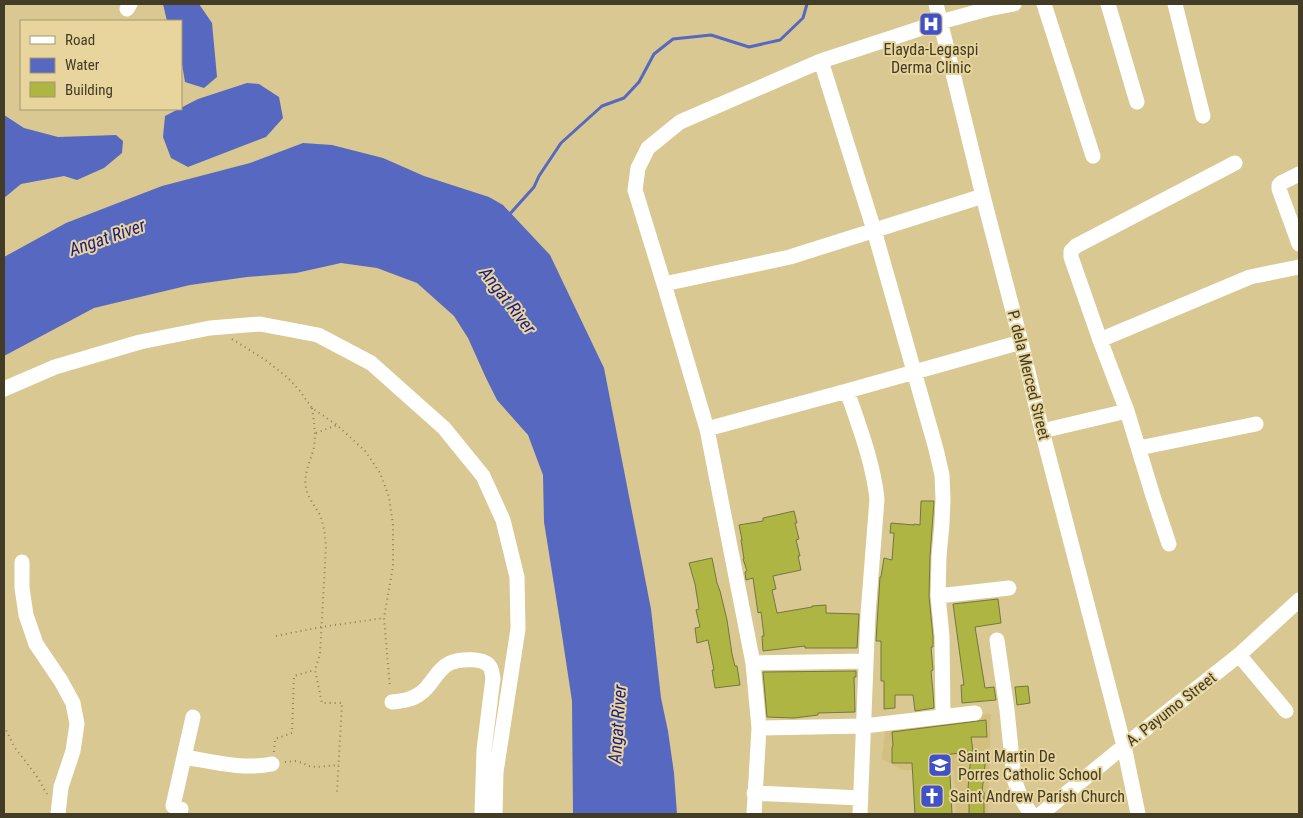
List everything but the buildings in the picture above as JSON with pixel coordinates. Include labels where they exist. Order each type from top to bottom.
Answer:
[{"type":"street","name":"P. dela Merced Street","points":[[936,4],[1042,431],[1124,746],[1138,814]]},
{"type":"street","points":[[754,814],[759,728],[753,663],[707,429],[635,190],[638,168],[648,148],[680,122],[821,61],[940,22],[1014,4]]},
{"type":"street","points":[[1044,4],[1093,156]]},
{"type":"street","points":[[1108,4],[1137,102]]},
{"type":"street","points":[[1175,4],[1203,116]]},
{"type":"street","points":[[821,61],[874,230],[942,475],[943,499],[938,596],[942,636],[943,716]]},
{"type":"street","points":[[1169,544],[1127,411],[1100,340],[1071,257],[1071,251],[1076,246],[1235,162]]},
{"type":"street","points":[[1299,174],[1281,183],[1279,189],[1299,244]]},
{"type":"street","points":[[664,284],[790,257],[983,196]]},
{"type":"street","points":[[1100,340],[1250,277],[1299,268]]},
{"type":"street","points":[[4,389],[55,367],[140,342],[210,328],[260,324],[318,335],[371,363],[444,428],[483,476],[502,520],[517,577],[518,629],[496,772],[495,814]]},
{"type":"street","points":[[707,429],[1021,342]]},
{"type":"street","points":[[847,391],[872,467],[877,499],[866,661],[860,814]]},
{"type":"street","points":[[1042,431],[1127,411]]},
{"type":"street","points":[[1139,448],[1256,424]]},
{"type":"street","points":[[22,562],[22,588],[26,615],[36,644],[61,680],[73,703],[77,724],[73,751],[61,787],[58,814]]},
{"type":"street","points":[[938,596],[1009,588]]},
{"type":"street","name":"A. Payumo Street","points":[[1041,814],[1239,655],[1299,600]]},
{"type":"street","points":[[997,640],[1014,779],[1021,798],[1031,814]]},
{"type":"street","points":[[1239,655],[1286,711]]},
{"type":"street","points":[[392,702],[407,700],[420,694],[429,686],[439,672],[450,663],[468,659],[483,660],[490,666],[493,678],[484,750],[482,814]]},
{"type":"street","points":[[753,663],[866,661]]},
{"type":"street","points":[[759,728],[864,726],[975,713]]},
{"type":"street","points":[[180,814],[181,809],[173,806],[193,716]]},
{"type":"street","points":[[184,757],[242,767],[259,767],[272,764]]},
{"type":"street","points":[[754,793],[860,798]]},
{"type":"path","points":[[232,339],[264,359],[287,377],[312,408],[337,425],[366,452],[380,473],[389,497],[393,525],[393,566],[384,618],[392,702]]},
{"type":"path","points":[[312,408],[316,434],[314,449],[305,475],[306,487],[310,499],[320,516],[326,546],[320,654],[316,670],[322,703],[342,703],[337,792]]},
{"type":"path","points":[[316,434],[337,425]]},
{"type":"path","points":[[276,636],[384,618]]},
{"type":"path","points":[[316,670],[294,676],[292,733],[275,739],[272,764],[295,761],[316,767],[339,765]]},
{"type":"path","points":[[4,726],[15,748],[36,775],[48,796]]},
{"type":"shaded area","name":"Saint Martin De Porres Catholic School","points":[[991,714],[988,814],[956,814],[954,770],[902,770],[882,759],[886,722]]},
{"type":"water","points":[[163,4],[199,4],[212,23],[217,77],[204,88],[185,82],[182,64],[182,20],[167,20]]},
{"type":"water","points":[[247,83],[259,84],[279,97],[283,118],[266,137],[188,167],[171,158],[163,137],[165,116],[177,110],[182,110],[182,107],[198,99]]},
{"type":"water","points":[[4,115],[24,128],[58,137],[116,135],[123,141],[122,153],[104,168],[77,180],[64,176],[21,184],[4,198]]},
{"type":"water","name":"Angat River","points":[[303,143],[332,145],[383,158],[424,176],[489,197],[503,205],[550,255],[604,368],[651,609],[661,698],[674,773],[677,814],[573,814],[572,701],[544,522],[543,475],[528,435],[497,400],[468,338],[454,316],[417,283],[377,268],[341,263],[296,273],[247,277],[190,285],[94,308],[4,356],[4,257],[66,223],[162,186],[250,163]]},
{"type":"waterway","points":[[509,215],[534,187],[561,143],[602,106],[624,98],[639,82],[654,54],[673,39],[711,35],[749,47],[780,40],[803,18],[807,4]]},
{"type":"place","name":"Elayda-Legaspi Derma Clinic","points":[[931,24]]},
{"type":"place","name":"Saint Martin De Porres Catholic School","points":[[940,765]]},
{"type":"place","name":"Saint Andrew Parish Church","points":[[932,796]]}]
